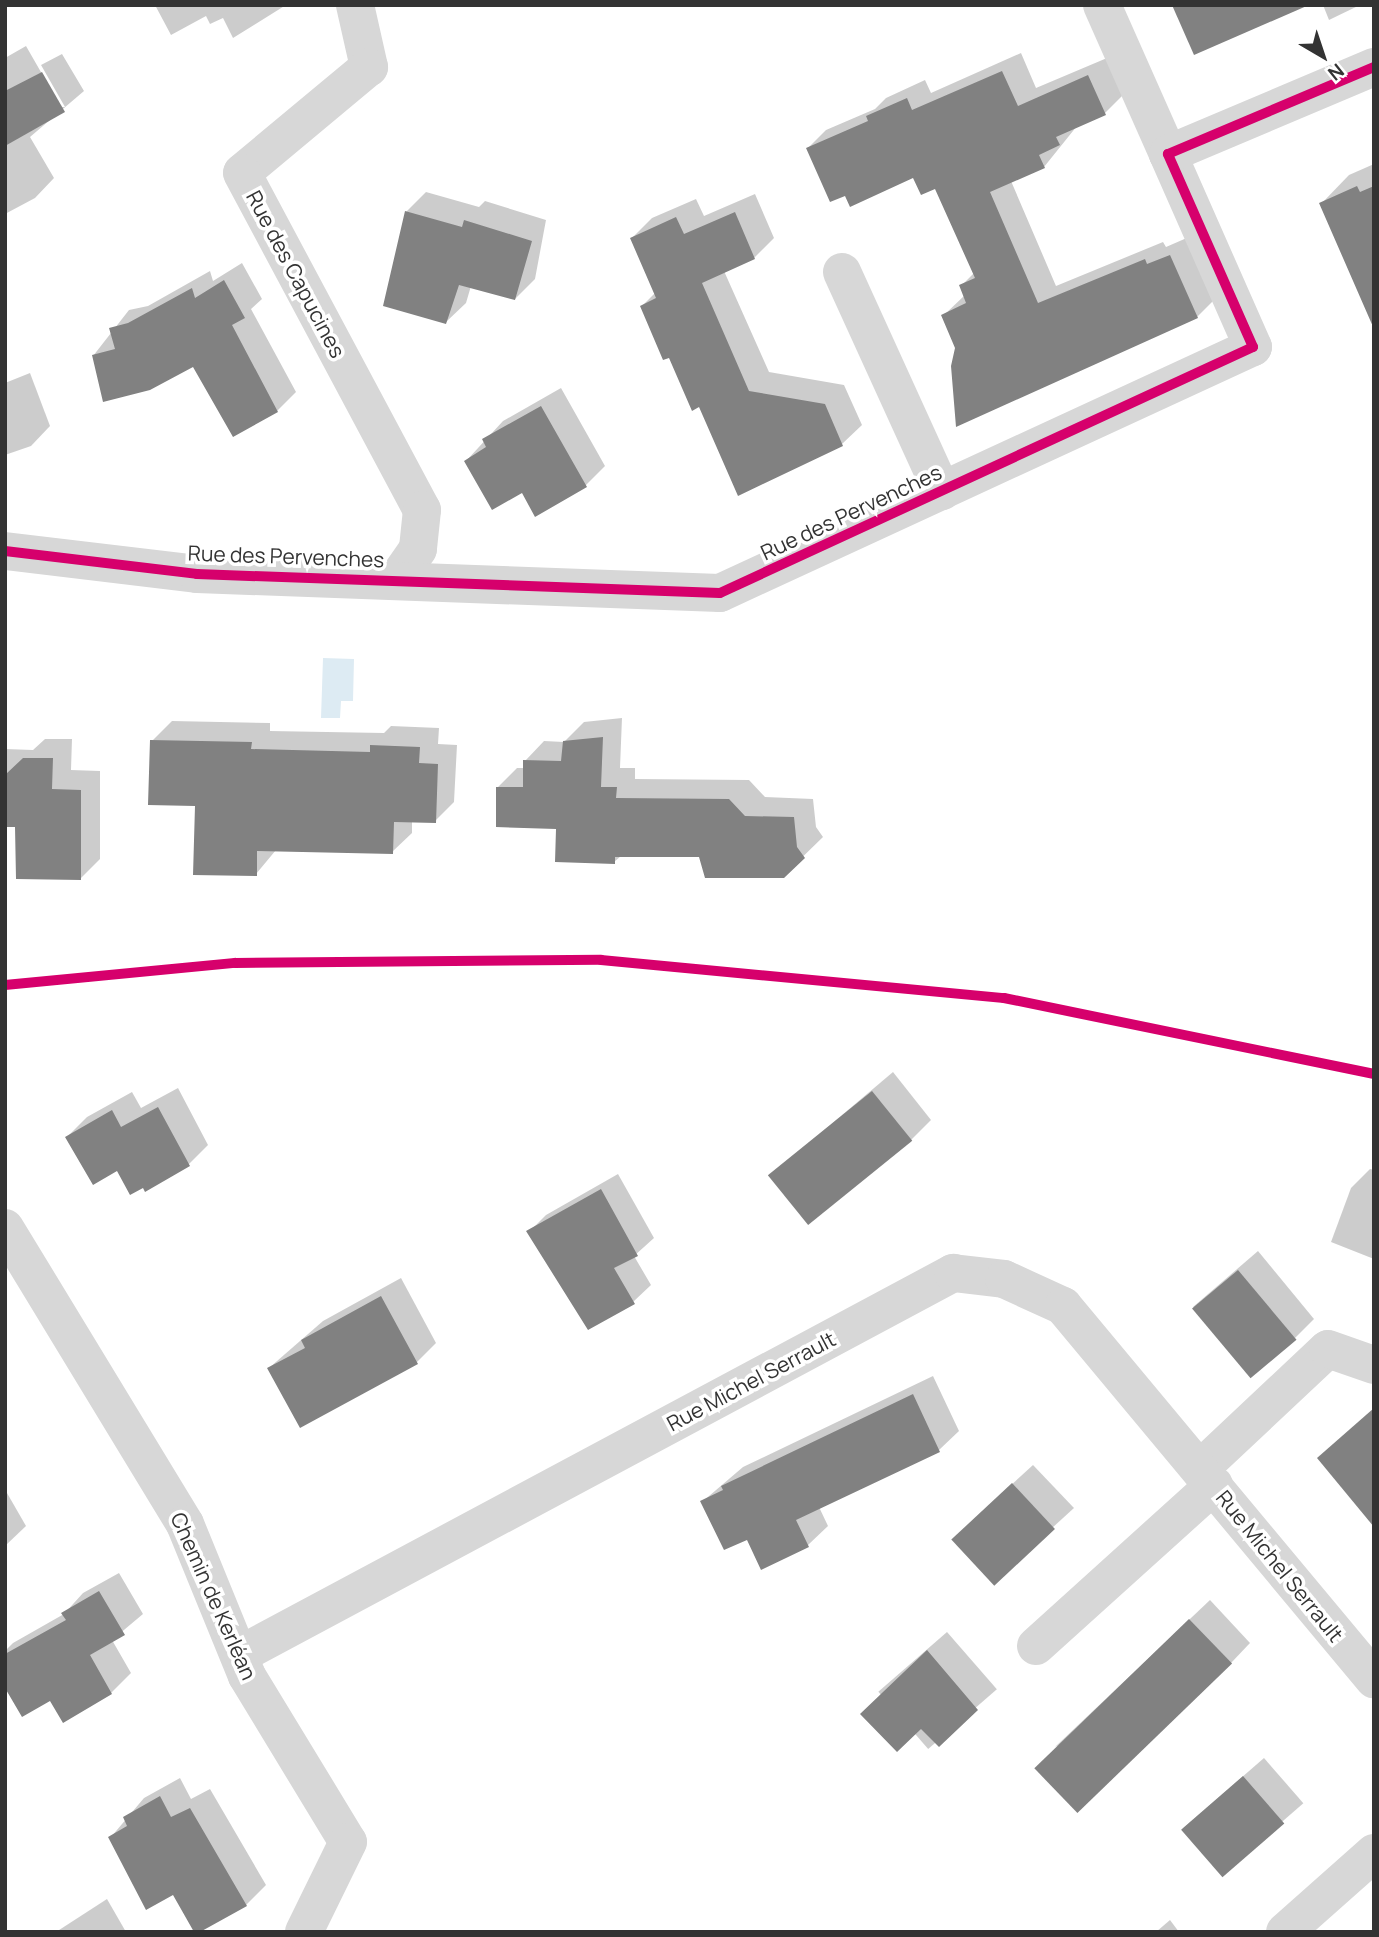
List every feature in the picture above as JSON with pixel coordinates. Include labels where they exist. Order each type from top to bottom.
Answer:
[{"type":"street","name":"Rue des Capucines","points":[[355,5],[369,67],[242,173],[422,510],[418,549],[397,579]]},
{"type":"street","name":"Rue des Pervenches","points":[[5,551],[197,574],[397,579],[720,593],[1253,347],[1102,5]]},
{"type":"street","points":[[1168,154],[1374,67]]},
{"type":"street","name":"Rue des Pervenches","points":[[842,272],[942,491]]},
{"type":"street","name":"Chemin de Kerléan","points":[[5,1228],[185,1524],[241,1654],[247,1676],[348,1842],[304,1932]]},
{"type":"street","name":"Rue Michel Serrault","points":[[241,1654],[953,1273],[1004,1279],[1063,1306],[1374,1679]]},
{"type":"street","points":[[1207,1477],[1328,1349],[1374,1365]]},
{"type":"street","name":"Rue Michel Serrault","points":[[1036,1646],[1207,1477]]},
{"type":"street","points":[[1284,1932],[1374,1853]]},
{"type":"shaded area","points":[[323,658],[354,659],[353,701],[341,701],[340,718],[321,718]]},
{"type":"building","points":[[1172,5],[1309,5],[1194,55]]},
{"type":"building","points":[[1002,71],[1018,106],[1088,75],[1106,115],[1056,137],[1060,145],[1039,155],[1045,168],[990,192],[1038,303],[1145,259],[1147,264],[1170,255],[1198,318],[956,427],[951,366],[955,348],[941,315],[966,303],[959,285],[975,278],[935,189],[921,195],[913,178],[850,207],[845,196],[830,202],[806,148],[868,121],[866,116],[907,98],[912,110]]},
{"type":"building","points":[[42,72],[65,112],[5,146],[5,91]]},
{"type":"building","points":[[1357,186],[1360,192],[1374,186],[1374,329],[1319,203]]},
{"type":"building","points":[[405,211],[462,227],[464,220],[532,241],[515,300],[459,285],[446,324],[383,306]]},
{"type":"building","points":[[735,212],[755,259],[702,283],[749,391],[825,404],[843,446],[738,496],[699,407],[692,411],[669,358],[663,360],[640,306],[656,298],[630,238],[676,217],[684,234]]},
{"type":"building","points":[[224,280],[245,318],[232,325],[278,412],[233,437],[193,367],[150,390],[103,402],[92,355],[115,349],[109,328],[128,323],[192,288],[195,298]]},
{"type":"building","points":[[541,406],[587,487],[535,517],[522,493],[492,510],[464,461],[486,447],[482,439]]},
{"type":"building","points":[[603,737],[601,787],[617,787],[616,798],[729,799],[745,816],[794,817],[797,847],[805,858],[784,878],[705,878],[699,857],[615,857],[615,864],[555,862],[556,829],[496,827],[496,787],[523,787],[523,760],[561,761],[563,741]]},
{"type":"building","points":[[150,740],[252,742],[251,749],[370,752],[370,745],[420,747],[419,763],[438,764],[436,823],[394,822],[393,854],[257,851],[257,876],[193,875],[195,806],[148,805]]},
{"type":"building","points":[[23,758],[53,758],[52,789],[81,790],[81,880],[16,879],[15,827],[5,827],[5,775]]},
{"type":"building","points":[[872,1091],[912,1141],[808,1225],[768,1175]]},
{"type":"building","points":[[158,1107],[190,1166],[145,1192],[143,1188],[130,1195],[117,1171],[93,1185],[65,1137],[112,1110],[121,1127]]},
{"type":"building","points":[[601,1189],[638,1256],[614,1268],[635,1304],[588,1330],[526,1231]]},
{"type":"building","points":[[1238,1270],[1296,1340],[1251,1378],[1192,1309]]},
{"type":"building","points":[[381,1296],[418,1364],[300,1428],[267,1368],[305,1348],[301,1340]]},
{"type":"building","points":[[913,1394],[940,1452],[796,1520],[809,1547],[761,1570],[747,1540],[724,1550],[700,1501],[723,1490],[721,1486]]},
{"type":"building","points":[[1374,1408],[1374,1527],[1317,1458]]},
{"type":"building","points":[[1012,1483],[1055,1529],[994,1586],[951,1540]]},
{"type":"building","points":[[99,1591],[125,1635],[90,1655],[112,1694],[63,1723],[50,1701],[22,1717],[5,1688],[5,1654],[66,1620],[61,1613]]},
{"type":"building","points":[[1189,1619],[1232,1664],[1077,1813],[1034,1768]]},
{"type":"building","points":[[927,1650],[978,1710],[939,1747],[921,1729],[897,1752],[860,1714]]},
{"type":"building","points":[[1243,1776],[1284,1824],[1222,1877],[1181,1830]]},
{"type":"building","points":[[160,1796],[171,1817],[190,1808],[247,1906],[200,1932],[194,1932],[173,1895],[146,1910],[108,1837],[127,1826],[123,1817]]},
{"type":"cycle path","points":[[5,551],[197,574],[720,593],[1253,347],[1168,154],[1374,67]]},
{"type":"cycle path","points":[[5,985],[235,963],[601,960],[1004,998],[1374,1074]]}]
